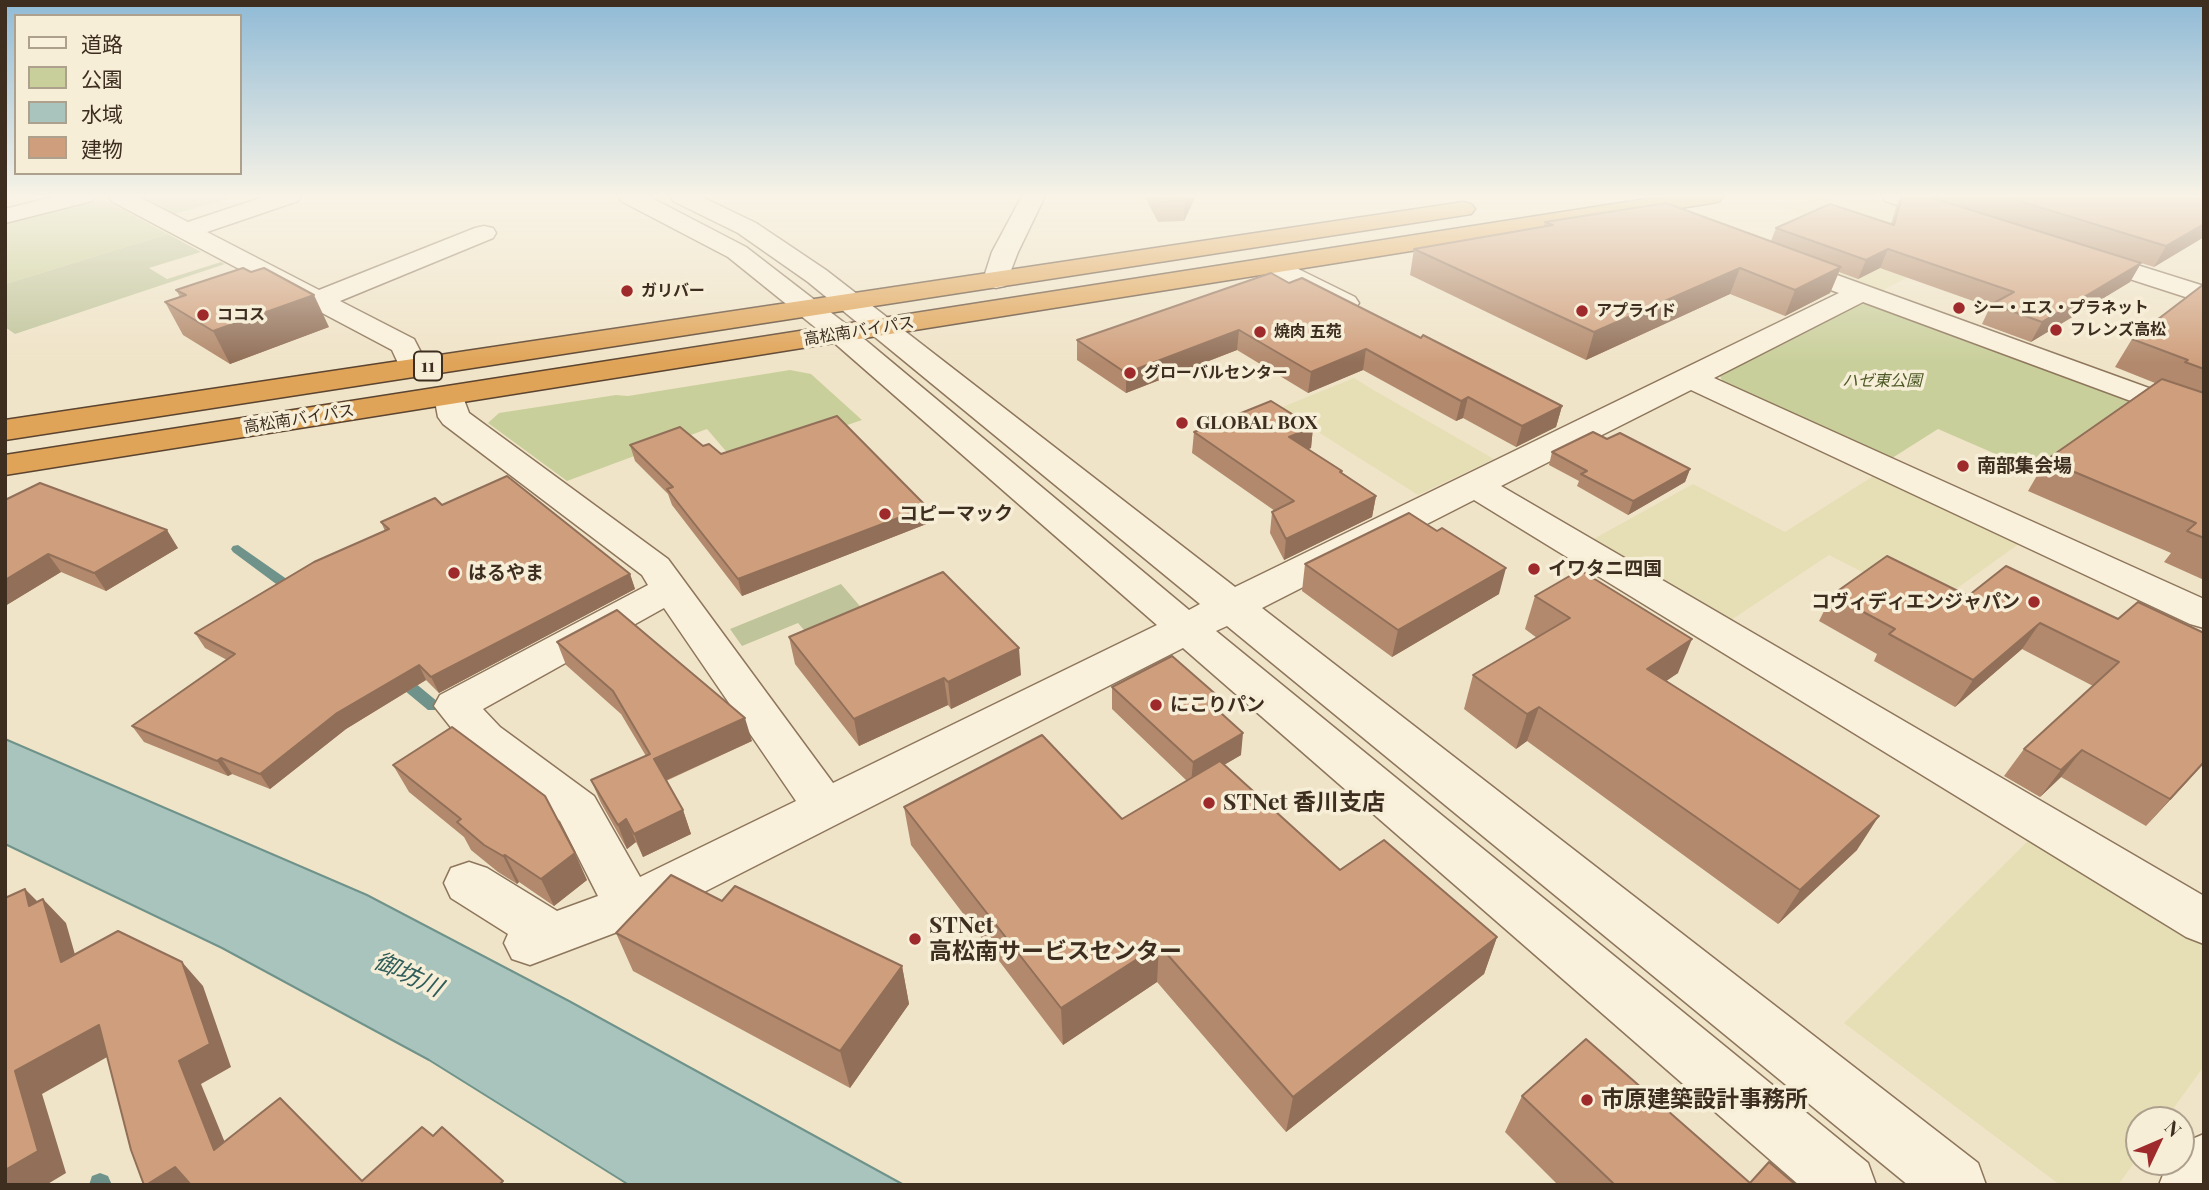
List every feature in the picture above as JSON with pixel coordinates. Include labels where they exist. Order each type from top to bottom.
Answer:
[{"type":"highway","name":"高松南バイパス","points":[[5,430],[808,308],[857,321],[996,280],[1185,252]]},
{"type":"highway","name":"高松南バイパス","points":[[5,465],[449,396],[857,321],[1367,252]]},
{"type":"street","points":[[226,252],[404,345],[414,368]]},
{"type":"street","points":[[320,299],[438,252]]},
{"type":"street","points":[[736,252],[808,308]]},
{"type":"street","points":[[779,252],[1187,628],[1846,1185]]},
{"type":"street","points":[[996,280],[1005,252]]},
{"type":"street","points":[[2068,252],[2204,295]]},
{"type":"street","points":[[1276,266],[1374,318]]},
{"type":"street","points":[[1812,274],[2204,419]]},
{"type":"street","points":[[469,883],[540,939],[631,905],[1476,486],[1575,422],[1690,378],[1862,292]]},
{"type":"street","points":[[857,321],[1233,606],[1956,1185]]},
{"type":"street","points":[[1690,378],[2204,615]]},
{"type":"street","points":[[449,396],[454,417],[655,567],[826,808]]},
{"type":"street","points":[[1476,486],[2204,922]]},
{"type":"street","points":[[631,905],[609,872],[577,809],[484,738],[455,706],[672,588]]},
{"type":"street","points":[[2189,1185],[2204,1164]]},
{"type":"shaded area","points":[[1837,252],[1976,252],[1936,263],[1879,292],[1808,265]]},
{"type":"shaded area","points":[[1354,378],[1494,459],[1418,495],[1280,408]]},
{"type":"shaded area","points":[[1875,475],[2020,543],[1931,607],[1829,555],[1728,622],[1590,541],[1693,484],[1785,532]]},
{"type":"shaded area","points":[[2031,838],[2204,944],[2204,1066],[2175,1106],[2125,1106],[2125,1175],[2118,1185],[2060,1185],[1844,1023]]},
{"type":"green space","points":[[5,252],[111,252],[5,284]]},
{"type":"green space","points":[[111,252],[201,252],[149,268],[167,279],[221,262],[225,264],[15,334],[5,327],[5,284]]},
{"type":"green space","name":"ハゼ東公園","points":[[1862,304],[1879,305],[2137,402],[2037,472],[1938,429],[1889,460],[1724,385],[1720,376]]},
{"type":"green space","points":[[790,370],[811,374],[862,420],[736,463],[707,429],[567,481],[488,423],[499,413]]},
{"type":"green space","points":[[841,584],[871,619],[815,643],[798,623],[742,646],[730,629]]},
{"type":"water","name":"御坊川","points":[[5,739],[367,895],[569,1001],[904,1185],[629,1185],[429,1060],[222,948],[5,844]]},
{"type":"building","points":[[1419,252],[1799,252],[1841,267],[1795,290],[1740,268],[1594,332]]},
{"type":"building","points":[[1842,252],[1883,252],[1866,260]]},
{"type":"building","points":[[1895,252],[2104,252],[2141,263],[2042,322],[1992,304],[2014,292]]},
{"type":"building","points":[[243,268],[251,272],[264,268],[314,295],[213,331],[165,302],[186,295],[176,290]]},
{"type":"building","points":[[1271,273],[1289,283],[1302,278],[1421,338],[1423,335],[1562,406],[1522,426],[1468,397],[1461,401],[1366,349],[1311,372],[1239,330],[1126,373],[1077,340]]},
{"type":"building","points":[[2204,284],[2204,369],[2185,362],[2188,360],[2132,339]]},
{"type":"building","points":[[2162,379],[2204,393],[2204,538],[2187,531],[2196,523],[2046,460]]},
{"type":"building","points":[[1271,401],[1313,427],[1289,437],[1376,496],[1286,539],[1272,512],[1294,501],[1194,432]]},
{"type":"building","points":[[837,416],[927,507],[738,579],[667,489],[673,487],[630,445],[680,427],[703,446],[709,444],[721,454]]},
{"type":"building","points":[[1593,432],[1607,439],[1620,433],[1690,469],[1633,501],[1581,474],[1587,471],[1552,452]]},
{"type":"building","points":[[507,476],[630,574],[431,677],[419,665],[337,713],[260,774],[221,758],[217,761],[132,726],[235,654],[195,633],[314,562],[389,529],[381,522],[435,498],[442,505]]},
{"type":"building","points":[[40,483],[167,530],[94,573],[48,554],[5,580],[5,500]]},
{"type":"building","points":[[1409,513],[1437,531],[1442,528],[1506,568],[1398,630],[1305,564]]},
{"type":"building","points":[[1887,556],[1968,596],[2006,566],[2118,619],[2138,602],[2204,633],[2204,762],[2170,799],[2082,750],[2061,770],[2024,749],[2119,662],[2040,623],[1973,680],[1889,634],[1895,629],[1832,595]]},
{"type":"building","points":[[1580,570],[1692,639],[1647,669],[1879,816],[1800,890],[1539,707],[1527,714],[1473,675],[1570,618],[1535,596]]},
{"type":"building","points":[[943,572],[1019,648],[948,682],[944,678],[854,719],[789,637]]},
{"type":"building","points":[[617,610],[745,718],[654,759],[683,810],[634,834],[626,819],[618,825],[591,780],[650,754],[613,691],[557,642]]},
{"type":"building","name":"にこりパン","points":[[1172,656],[1220,698],[1211,704],[1243,733],[1193,762],[1112,687]]},
{"type":"building","points":[[452,727],[545,796],[575,853],[541,879],[505,855],[484,845],[457,822],[461,819],[393,765]]},
{"type":"building","points":[[1042,735],[1122,819],[1220,761],[1340,870],[1384,840],[1497,937],[1293,1097],[1159,945],[1061,1008],[904,807]]},
{"type":"building","points":[[671,875],[722,901],[735,886],[902,966],[840,1051],[616,933]]},
{"type":"building","points":[[25,889],[29,906],[43,899],[61,962],[118,931],[182,962],[210,1044],[179,1061],[214,1150],[280,1098],[362,1181],[422,1127],[433,1136],[442,1127],[503,1181],[499,1185],[191,1185],[175,1167],[144,1185],[131,1150],[99,1025],[15,1071],[38,1151],[5,1170],[5,898]]},
{"type":"building","name":"市原建築設計事務所","points":[[1586,1039],[1750,1183],[1769,1162],[1796,1185],[1615,1185],[1522,1096]]},
{"type":"waterway","points":[[238,549],[296,592]]},
{"type":"waterway","points":[[398,677],[433,706]]},
{"type":"place","name":"ガリバー","points":[[627,291]]},
{"type":"place","name":"シー・エス・プラネット","points":[[1959,308]]},
{"type":"place","name":"アプライド","points":[[1582,311]]},
{"type":"place","name":"ココス","points":[[203,315]]},
{"type":"place","name":"フレンズ高松","points":[[2056,330]]},
{"type":"place","name":"焼肉 五苑","points":[[1260,332]]},
{"type":"place","name":"グローバルセンター","points":[[1130,373]]},
{"type":"place","name":"GLOBAL BOX","points":[[1182,423]]},
{"type":"place","name":"南部集会場","points":[[1963,466]]},
{"type":"place","name":"コピーマック","points":[[885,514]]},
{"type":"place","name":"イワタニ四国","points":[[1534,569]]},
{"type":"place","name":"はるやま","points":[[454,573]]},
{"type":"place","name":"コヴィディエンジャパン","points":[[2034,602]]},
{"type":"place","name":"にこりパン","points":[[1156,705]]},
{"type":"place","name":"STNet 香川支店","points":[[1209,803]]},
{"type":"place","name":"STNet 高松南サービスセンター","points":[[915,939]]},
{"type":"place","name":"市原建築設計事務所","points":[[1587,1100]]}]
